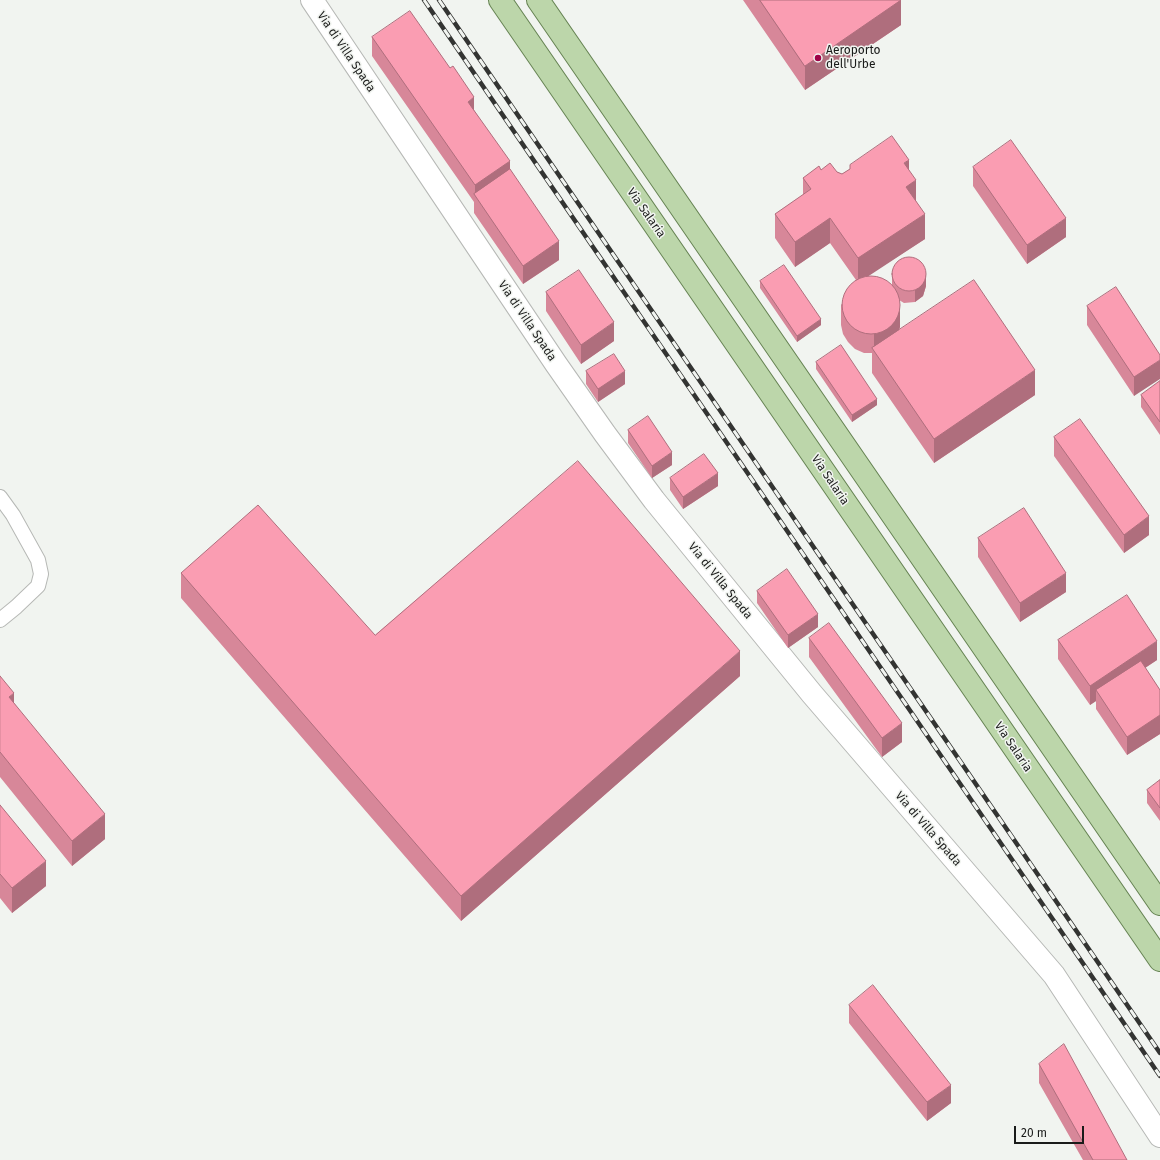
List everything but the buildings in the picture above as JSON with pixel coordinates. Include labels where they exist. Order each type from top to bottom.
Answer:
[{"type":"main road","name":"Via Salaria","points":[[500,0],[1160,960]]},
{"type":"main road","points":[[538,0],[1160,904]]},
{"type":"street","name":"Via di Villa Spada","points":[[312,0],[556,364],[654,500],[812,694],[1054,975],[1160,1136]]},
{"type":"lane","points":[[0,497],[38,560],[41,574],[38,586],[0,620]]},
{"type":"railway","points":[[424,0],[1160,1076]]},
{"type":"railway","points":[[439,0],[1160,1053]]},
{"type":"place","name":"Aeroporto dell'Urbe","points":[[818,58]]}]
